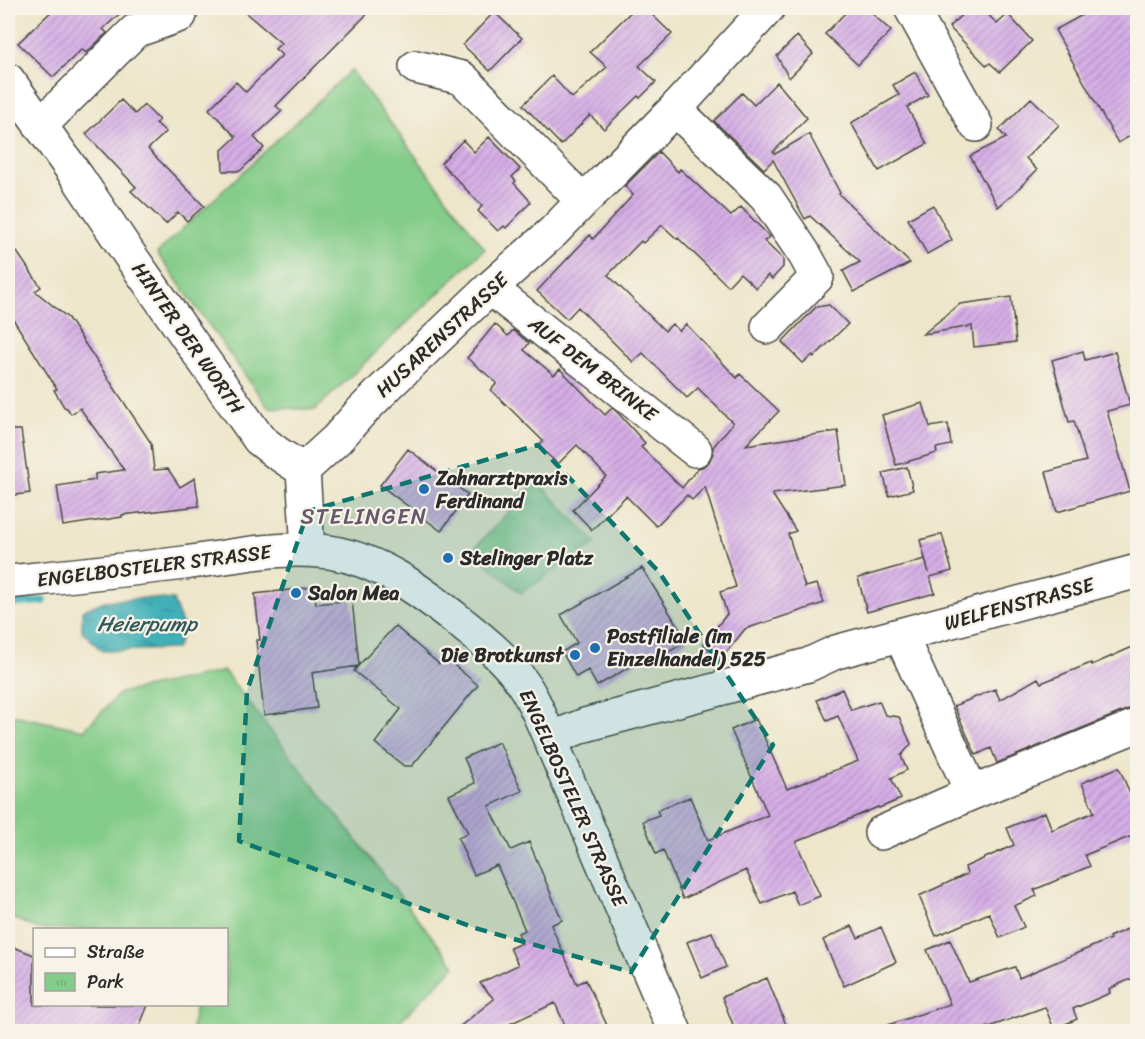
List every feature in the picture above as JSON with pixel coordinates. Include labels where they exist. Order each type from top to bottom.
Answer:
[{"type":"street","name":"HUSARENSTRASSE","points":[[303,470],[337,439],[389,384],[553,232],[675,108],[768,8]]},
{"type":"street","points":[[911,8],[976,125]]},
{"type":"street","points":[[40,126],[135,31],[180,15]]},
{"type":"street","points":[[416,67],[462,78],[583,201]]},
{"type":"street","name":"HINTER DER WORTH","points":[[8,80],[259,439],[303,470]]},
{"type":"street","points":[[675,108],[766,197],[817,277],[768,327]]},
{"type":"street","name":"AUF DEM BRINKE","points":[[490,288],[695,450]]},
{"type":"street","points":[[303,470],[308,550]]},
{"type":"street","name":"ENGELBOSTELER STRASSE","points":[[8,582],[276,551],[308,550],[331,552],[379,567],[402,579],[499,655],[520,679],[550,739],[675,1032]]},
{"type":"street","name":"WELFENSTRASSE","points":[[550,739],[585,725],[808,665],[836,652],[1137,571]]},
{"type":"street","points":[[901,636],[972,793]]},
{"type":"street","points":[[881,833],[1137,725]]},
{"type":"highlighted area","points":[[538,445],[659,572],[773,745],[631,972],[475,928],[239,841],[247,691],[308,511]]},
{"type":"green space","points":[[351,70],[485,249],[315,410],[268,407],[157,253]]},
{"type":"green space","points":[[537,481],[596,543],[521,593],[472,551]]},
{"type":"green space","points":[[224,671],[455,966],[390,1031],[191,1031],[196,1006],[228,1006],[228,928],[36,928],[8,916],[8,714],[84,730],[120,693]]},
{"type":"water","name":"Heierpump","points":[[147,598],[173,600],[184,629],[176,649],[102,651],[82,631],[82,611],[104,601]]},
{"type":"building","points":[[55,8],[126,8],[103,29],[107,33],[86,53],[82,49],[53,77],[18,43]]},
{"type":"building","points":[[240,8],[373,8],[276,106],[282,111],[254,137],[264,148],[240,171],[223,171],[222,150],[236,137],[209,109],[236,82],[246,92],[282,55],[275,49],[281,43]]},
{"type":"building","points":[[635,8],[645,8],[672,34],[639,66],[656,82],[604,129],[590,115],[561,145],[523,105],[552,76],[572,98],[607,67],[590,52]]},
{"type":"building","points":[[850,8],[866,8],[891,31],[858,65],[825,34]]},
{"type":"building","points":[[969,8],[982,8],[997,24],[1008,14],[1032,41],[1000,72],[990,63],[987,66],[949,27]]},
{"type":"building","points":[[1095,8],[1137,8],[1137,132],[1118,143],[1055,30]]},
{"type":"building","points":[[494,12],[522,38],[490,71],[463,45]]},
{"type":"building","points":[[797,36],[813,54],[789,78],[777,56]]},
{"type":"building","points":[[915,72],[928,95],[907,107],[927,144],[879,171],[851,123],[899,95],[893,85]]},
{"type":"building","points":[[777,82],[807,118],[773,152],[775,154],[809,134],[839,194],[910,263],[854,292],[843,271],[860,262],[810,216],[805,219],[773,160],[764,169],[714,121],[742,93],[754,105]]},
{"type":"building","points":[[1031,98],[1059,125],[1026,158],[1037,170],[998,207],[970,156],[1006,138],[999,130]]},
{"type":"building","points":[[121,100],[135,114],[144,105],[159,120],[156,123],[166,132],[148,149],[204,206],[187,221],[178,212],[166,224],[131,191],[136,187],[86,134]]},
{"type":"building","points":[[489,137],[520,169],[512,177],[516,181],[514,183],[531,202],[506,228],[504,226],[498,231],[478,211],[482,206],[441,163],[463,140],[474,152]]},
{"type":"building","points":[[659,152],[678,172],[680,169],[731,216],[741,207],[770,237],[764,241],[783,259],[783,267],[772,279],[768,275],[756,288],[740,273],[728,286],[662,225],[643,243],[641,241],[608,275],[665,331],[672,324],[679,331],[686,324],[737,378],[740,374],[779,411],[746,445],[838,431],[846,485],[772,494],[796,531],[788,534],[805,587],[817,584],[824,603],[745,629],[721,659],[703,644],[727,614],[720,592],[736,587],[705,487],[692,500],[687,495],[656,526],[626,496],[592,530],[573,510],[606,476],[577,445],[558,464],[538,446],[543,441],[491,390],[497,383],[467,358],[495,324],[508,336],[513,330],[529,343],[524,350],[554,375],[560,369],[605,415],[612,408],[617,412],[645,443],[641,447],[682,488],[698,468],[709,462],[713,447],[733,423],[698,388],[687,398],[643,353],[633,362],[578,307],[567,319],[537,291],[590,235],[593,239],[633,195],[625,186]]},
{"type":"building","points":[[933,205],[952,240],[927,254],[908,219]]},
{"type":"building","points":[[8,239],[41,287],[35,291],[68,318],[151,443],[154,470],[168,469],[180,487],[195,478],[199,506],[122,515],[122,517],[63,526],[57,486],[95,480],[95,474],[124,470],[80,408],[71,414],[64,407],[54,390],[57,389],[8,311]]},
{"type":"building","points":[[1011,297],[1016,342],[974,347],[972,326],[923,334],[960,304]]},
{"type":"building","points":[[829,305],[848,324],[814,357],[813,355],[803,363],[782,342],[816,307]]},
{"type":"building","points":[[1083,351],[1085,360],[1115,352],[1130,405],[1107,411],[1130,491],[1057,512],[1046,472],[1086,461],[1074,421],[1069,422],[1052,360]]},
{"type":"building","points":[[923,403],[930,427],[948,424],[951,445],[936,448],[937,453],[896,465],[882,415]]},
{"type":"building","points":[[8,430],[21,430],[30,493],[8,496]]},
{"type":"building","name":"Zahnarztpraxis Ferdinand","points":[[408,449],[468,495],[441,531],[380,485]]},
{"type":"building","points":[[907,467],[913,490],[889,496],[883,473]]},
{"type":"building","points":[[942,534],[952,571],[930,577],[935,593],[867,612],[858,578],[925,559],[929,573],[920,540]]},
{"type":"building","points":[[642,568],[687,641],[649,664],[645,658],[597,686],[588,670],[576,677],[562,652],[577,643],[561,615]]},
{"type":"building","points":[[314,587],[316,604],[352,600],[359,665],[395,626],[439,664],[444,657],[478,685],[412,766],[404,766],[375,743],[401,709],[354,671],[358,666],[312,673],[317,708],[264,715],[256,640],[260,640],[255,594]]},
{"type":"building","points":[[1137,645],[1137,707],[997,763],[991,748],[976,755],[954,706],[995,689],[1000,700],[1038,678],[1041,683],[1091,663],[1092,665]]},
{"type":"building","points":[[842,689],[851,710],[879,701],[885,715],[899,717],[911,744],[901,756],[907,770],[891,778],[901,799],[796,842],[820,896],[798,905],[792,891],[762,904],[746,870],[683,899],[663,850],[656,854],[643,821],[659,815],[657,810],[690,797],[708,840],[768,815],[731,730],[756,719],[787,789],[858,761],[838,716],[827,721],[817,700]]},
{"type":"building","points":[[499,742],[522,791],[489,806],[511,850],[529,842],[562,920],[551,925],[577,984],[586,980],[610,1032],[568,1032],[555,1003],[492,1032],[453,1032],[494,999],[480,983],[518,965],[510,948],[522,943],[518,933],[525,930],[497,865],[474,875],[458,838],[468,833],[449,795],[475,783],[464,758]]},
{"type":"building","points":[[1119,767],[1137,811],[1137,834],[1085,855],[1090,866],[1034,890],[1037,896],[1014,906],[1024,927],[1000,938],[989,913],[936,936],[919,896],[967,874],[965,867],[1014,845],[1007,828],[1045,812],[1052,830],[1094,812],[1082,783]]},
{"type":"building","points":[[1137,925],[1137,976],[1109,989],[1110,993],[1073,1009],[1077,1019],[1054,1029],[1045,1007],[975,1032],[879,1032],[879,1028],[950,1004],[927,950],[950,940],[969,982],[1015,967],[1019,978]]},
{"type":"building","points":[[852,926],[858,938],[881,927],[896,962],[844,986],[823,940]]},
{"type":"building","points":[[712,932],[726,967],[702,978],[687,942]]},
{"type":"building","points":[[8,945],[33,955],[33,1006],[148,1006],[137,1032],[8,1032]]},
{"type":"building","points":[[767,978],[789,1032],[736,1032],[722,997]]},
{"type":"waterway","points":[[8,604],[43,601]]},
{"type":"place","name":"Zahnarztpraxis Ferdinand","points":[[424,489]]},
{"type":"place","name":"Stelinger Platz","points":[[448,558]]},
{"type":"place","name":"Salon Mea","points":[[296,593]]},
{"type":"place","name":"Postfiliale (im Einzelhandel) 525","points":[[595,648]]},
{"type":"place","name":"Die Brotkunst","points":[[575,655]]},
{"type":"district","name":"STELINGEN","points":[[364,516]]}]
